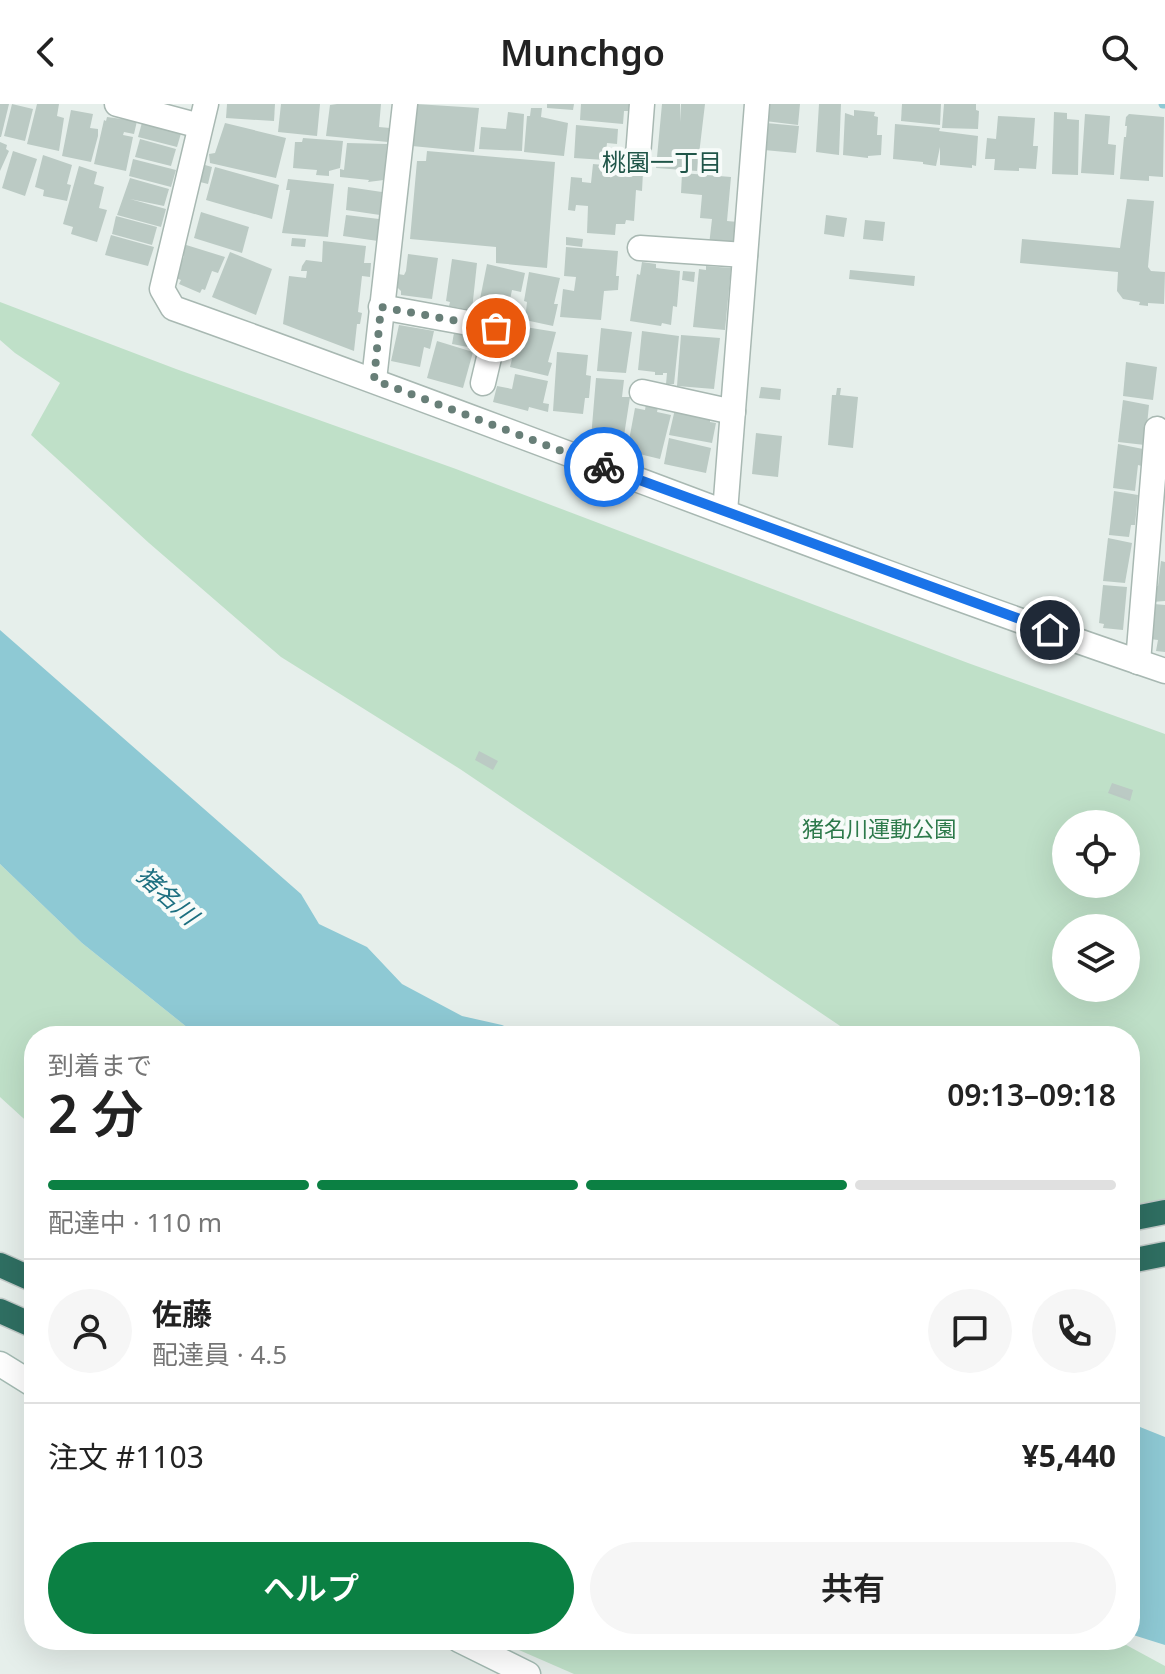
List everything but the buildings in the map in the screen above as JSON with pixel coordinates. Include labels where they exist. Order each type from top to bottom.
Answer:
[{"type":"highway","points":[[1140,1217],[1165,1212]]},
{"type":"highway","points":[[1140,1259],[1165,1254]]},
{"type":"highway","points":[[0,1265],[24,1276]]},
{"type":"highway","points":[[0,1311],[24,1322]]},
{"type":"street","points":[[117,104],[203,115],[162,289],[173,308],[1165,671]]},
{"type":"street","points":[[374,380],[405,104]]},
{"type":"street","points":[[638,156],[642,104]]},
{"type":"street","points":[[725,512],[757,104]]},
{"type":"street","points":[[640,248],[745,255]]},
{"type":"street","points":[[381,307],[496,328],[483,383]]},
{"type":"street","points":[[642,392],[733,412]]},
{"type":"street","points":[[1138,662],[1157,429]]},
{"type":"street","points":[[0,1364],[24,1379]]},
{"type":"street","points":[[479,1650],[528,1674]]},
{"type":"green space","name":"猪名川運動公園","points":[[0,302],[1165,734],[1165,1226],[1140,1218],[1140,1026],[840,1026],[460,769],[281,657],[149,543],[31,435],[60,383],[0,340]]},
{"type":"green space","points":[[0,864],[82,943],[186,1026],[24,1026],[24,1119],[0,1097]]},
{"type":"green space","points":[[519,1650],[1135,1650],[1165,1666],[1165,1674],[574,1674]]},
{"type":"water","name":"猪名川","points":[[0,630],[301,894],[319,924],[367,947],[402,984],[462,1016],[504,1026],[186,1026],[82,943],[0,864]]},
{"type":"water","points":[[1140,1427],[1165,1437],[1165,1645],[1140,1637]]},
{"type":"way so far","points":[[496,328],[381,307],[374,380],[604,467]]},
{"type":"district","name":"桃園一丁目","points":[[662,163]]},
{"type":"route","points":[[604,467],[1050,630]]}]
